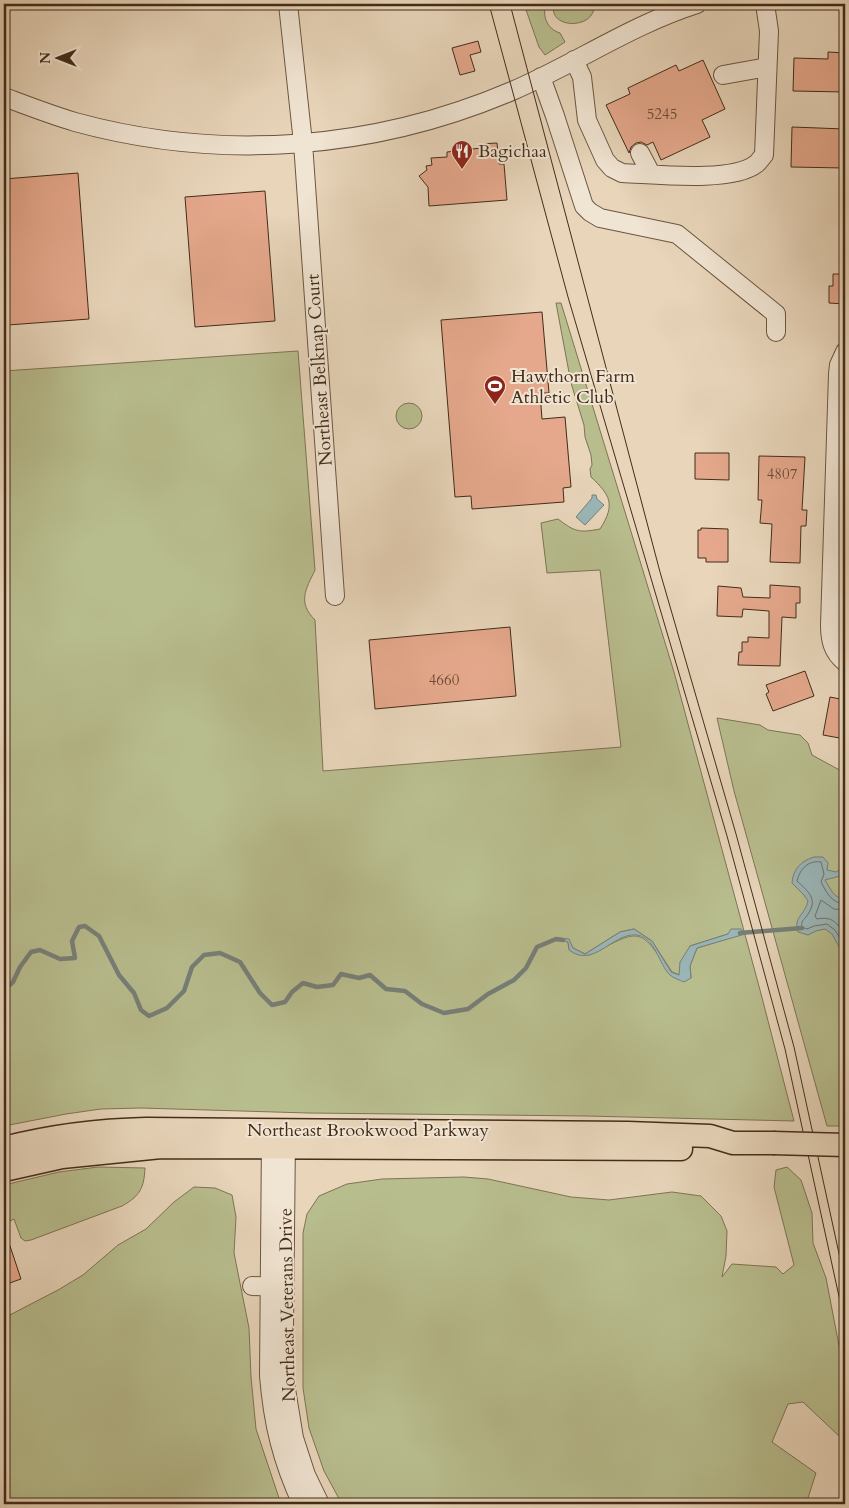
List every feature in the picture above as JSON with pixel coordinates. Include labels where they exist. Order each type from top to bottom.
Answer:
[{"type":"main road","name":"Northeast Brookwood Parkway","points":[[4,1148],[57,1137],[119,1129],[279,1139]]},
{"type":"main road","name":"Northeast Brookwood Parkway","points":[[4,1170],[62,1157],[150,1148],[279,1139],[628,1133],[710,1136],[733,1143],[845,1144]]},
{"type":"street","name":"Northeast Belknap Court","points":[[288,4],[303,143],[335,596]]},
{"type":"street","points":[[4,98],[76,122],[133,134],[224,146],[303,143],[372,134],[431,121],[512,91],[630,30],[697,4]]},
{"type":"street","points":[[574,60],[582,77],[588,120],[605,160],[612,168],[622,173],[716,176],[747,169],[757,164],[764,155],[769,30],[766,4]]},
{"type":"street","points":[[723,75],[767,67]]},
{"type":"street","points":[[541,77],[584,206],[600,218],[677,234],[776,314],[776,332]]},
{"type":"street","points":[[640,153],[651,174]]},
{"type":"street","points":[[841,659],[832,643],[830,625],[838,374],[839,365],[845,352]]},
{"type":"street","name":"Northeast Veterans Drive","points":[[279,1139],[277,1287],[269,1376],[274,1422],[288,1473],[302,1504]]},
{"type":"street","points":[[252,1286],[277,1287]]},
{"type":"street","name":"Northeast Veterans Drive","points":[[277,1287],[290,1420],[303,1466],[320,1504]]},
{"type":"green space","points":[[524,4],[546,4],[545,17],[547,22],[560,33],[565,42],[545,55],[539,47]]},
{"type":"green space","points":[[554,4],[594,4],[593,13],[588,19],[581,22],[564,22],[558,19],[554,13]]},
{"type":"green space","points":[[556,303],[561,303],[674,672],[745,933],[794,1121],[587,1116],[308,1113],[141,1108],[101,1109],[4,1126],[4,371],[298,351],[315,570],[306,589],[305,601],[309,613],[315,620],[323,771],[621,747],[600,570],[547,573],[541,523],[558,519],[569,527],[587,531],[600,529],[605,520],[608,513],[609,500],[603,489],[591,477],[591,455],[585,437],[584,425],[571,383]],"holes":[[[634,929],[652,941],[672,972],[680,975],[690,946],[728,934],[745,933],[697,948],[690,966],[691,978],[670,975],[652,946],[637,936],[628,937],[589,955],[585,954],[620,932]],[[568,942],[573,948],[584,954],[569,949]]]},
{"type":"green space","points":[[409,403],[418,407],[422,416],[418,425],[409,429],[400,425],[396,416],[400,407]]},
{"type":"green space","points":[[717,718],[760,725],[768,730],[800,735],[808,743],[812,755],[845,773],[845,1126],[827,1126],[734,791]]},
{"type":"green space","points":[[98,1167],[145,1168],[144,1181],[140,1191],[133,1199],[122,1206],[31,1240],[25,1241],[21,1238],[14,1219],[10,1221],[7,1215],[4,1216],[4,1185],[59,1172]]},
{"type":"green space","points":[[787,1167],[801,1180],[812,1213],[813,1243],[826,1278],[845,1377],[845,1431],[840,1437],[803,1402],[788,1404],[772,1442],[816,1473],[806,1504],[342,1504],[324,1471],[309,1428],[303,1388],[303,1233],[307,1214],[319,1196],[347,1184],[382,1179],[464,1177],[488,1179],[571,1197],[609,1200],[672,1192],[701,1196],[721,1216],[727,1231],[726,1256],[722,1277],[732,1264],[776,1267],[783,1274],[794,1265],[774,1187],[776,1170]]},
{"type":"green space","points":[[194,1187],[215,1188],[232,1195],[236,1217],[234,1253],[249,1328],[256,1429],[281,1504],[4,1504],[4,1318],[83,1275],[118,1245],[146,1229],[174,1202]]},
{"type":"water","points":[[592,495],[596,495],[597,499],[604,505],[585,525],[576,517],[592,498]]},
{"type":"water","points":[[814,857],[823,857],[828,863],[827,870],[836,872],[843,868],[845,862],[844,875],[825,880],[835,895],[845,899],[845,946],[839,947],[832,934],[825,929],[808,935],[798,932],[798,919],[807,906],[808,901],[792,883],[793,878],[798,866]]},
{"type":"water","points":[[634,929],[652,941],[671,972],[679,975],[680,962],[690,946],[728,934],[731,929],[741,929],[745,934],[697,948],[690,966],[691,978],[684,982],[670,975],[652,945],[642,937],[636,935],[627,936],[595,953],[587,955],[578,955],[569,950],[568,942],[556,938],[569,939],[573,948],[585,954],[620,932]]},
{"type":"building","points":[[478,41],[481,52],[470,55],[475,71],[460,75],[452,48]]},
{"type":"building","points":[[828,52],[845,53],[845,92],[793,91],[794,58],[828,59]]},
{"type":"building","points":[[703,60],[725,109],[702,120],[710,137],[661,160],[653,142],[647,145],[641,142],[636,143],[631,147],[629,153],[606,105],[630,94],[628,88],[676,65],[679,71]]},
{"type":"building","points":[[792,127],[845,129],[845,168],[791,167]]},
{"type":"building","points":[[497,143],[499,164],[504,164],[507,200],[429,206],[428,187],[419,176],[427,170],[426,166],[432,165],[431,158],[447,157],[447,152],[481,148],[480,144]]},
{"type":"building","points":[[78,173],[89,319],[8,325],[4,263],[4,179]]},
{"type":"building","points":[[265,191],[275,321],[195,327],[185,197]]},
{"type":"building","points":[[833,274],[845,274],[845,304],[829,303],[829,286],[833,286]]},
{"type":"building","name":"Hawthorn Farm Athletic Club","points":[[542,312],[549,393],[540,393],[542,419],[565,417],[571,487],[563,488],[564,502],[472,509],[471,496],[455,497],[441,320]]},
{"type":"building","points":[[695,453],[729,453],[729,480],[695,479]]},
{"type":"building","points":[[759,456],[805,457],[802,510],[807,510],[806,526],[801,526],[800,563],[770,562],[772,524],[760,523],[762,500],[758,500]]},
{"type":"building","points":[[701,528],[728,529],[728,562],[706,562],[706,558],[698,558],[698,530],[701,530]]},
{"type":"building","points":[[770,585],[800,587],[800,603],[796,603],[796,618],[782,617],[780,666],[738,665],[739,652],[742,652],[742,642],[748,642],[748,637],[769,638],[769,611],[743,609],[742,617],[717,616],[718,586],[741,588],[743,597],[770,598]]},
{"type":"building","points":[[510,627],[516,696],[375,709],[369,640]]},
{"type":"building","points":[[805,671],[814,696],[773,711],[766,694],[769,692],[766,685]]},
{"type":"building","points":[[830,697],[845,700],[845,739],[823,735]]},
{"type":"building","points":[[4,1234],[6,1234],[21,1279],[4,1285]]},
{"type":"waterway","points":[[4,990],[13,982],[20,967],[31,952],[40,950],[60,959],[75,958],[72,941],[79,927],[85,926],[99,936],[119,975],[134,993],[141,1010],[149,1016],[167,1008],[184,991],[192,967],[204,955],[220,953],[240,962],[260,993],[272,1005],[285,1002],[292,992],[303,983],[317,987],[333,985],[341,974],[359,978],[370,975],[386,989],[405,991],[422,1004],[444,1013],[468,1009],[488,994],[514,980],[526,968],[537,947],[556,939],[563,940]]},
{"type":"waterway","points":[[740,933],[802,928]]},
{"type":"tram line","points":[[489,4],[568,297],[727,836],[785,1049],[845,1324]]},
{"type":"tram line","points":[[510,4],[660,572],[736,834],[794,1047],[845,1281]]},
{"type":"place","name":"Bagichaa","points":[[462,170]]},
{"type":"place","name":"Hawthorn Farm Athletic Club","points":[[495,405]]}]
